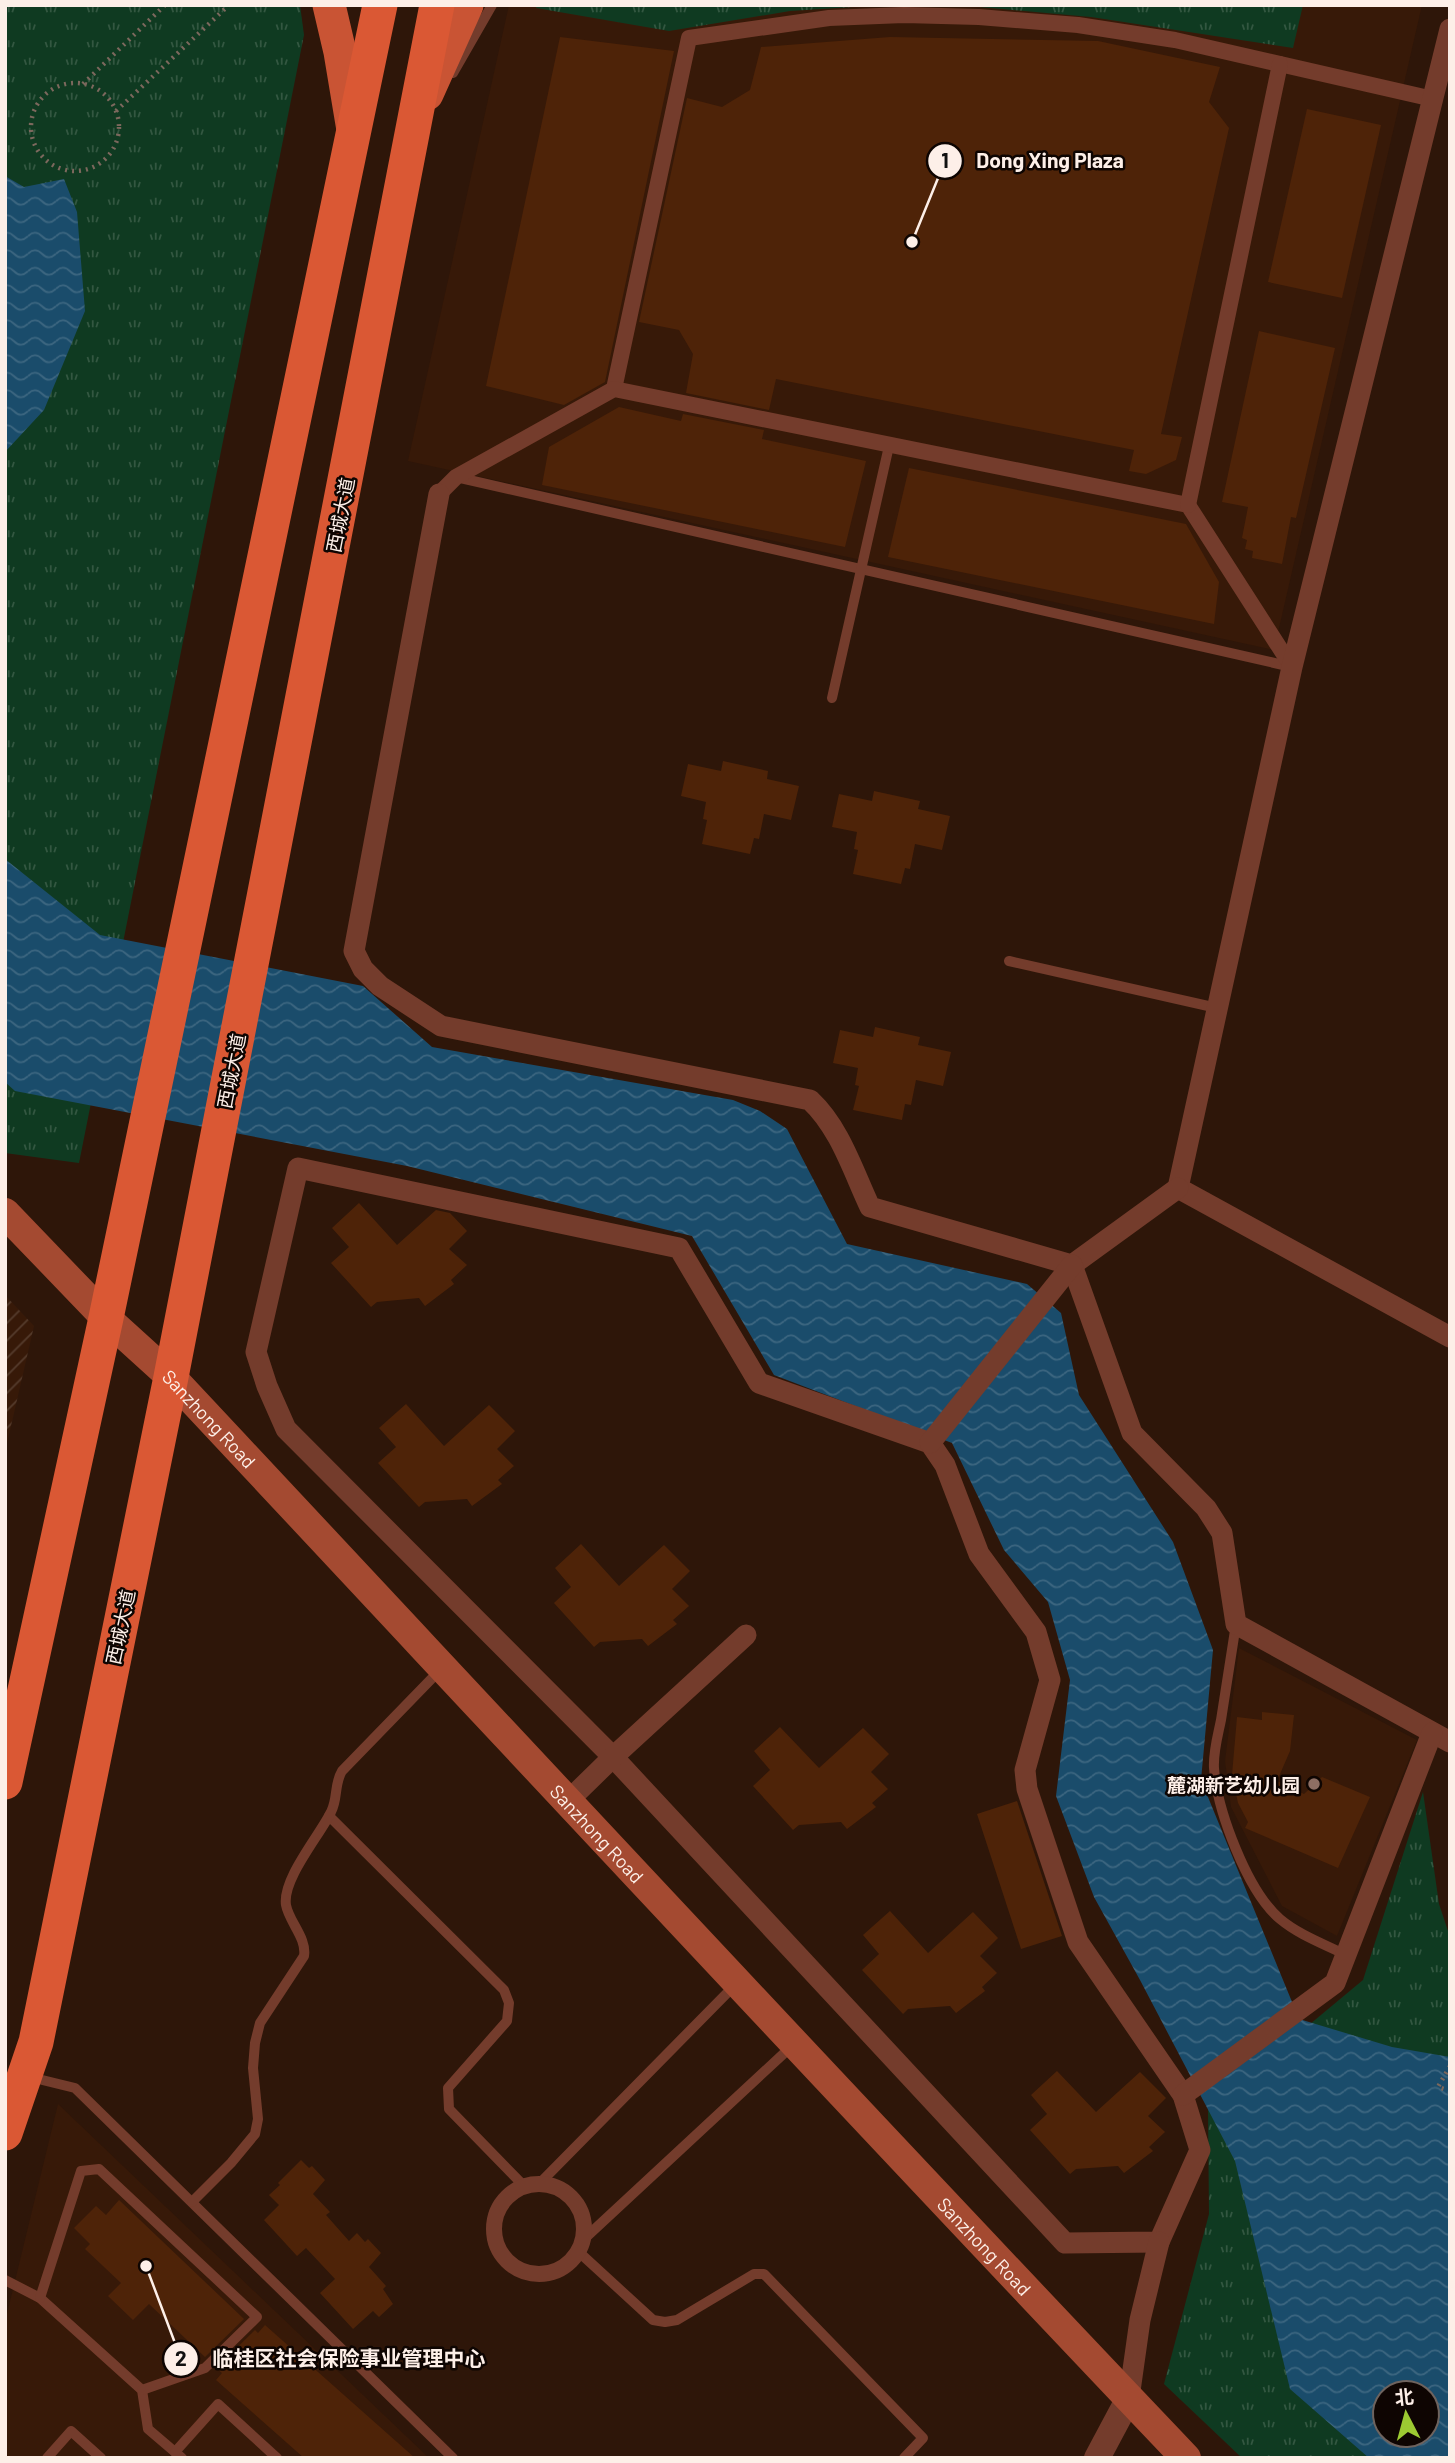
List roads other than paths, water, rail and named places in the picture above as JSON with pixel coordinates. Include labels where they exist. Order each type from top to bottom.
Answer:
[{"type":"highway","points":[[5,1782],[106,1318],[380,5]]},
{"type":"highway","name":"西城大道","points":[[5,2133],[36,2042],[171,1377],[437,5]]},
{"type":"main road","points":[[329,5],[353,132]]},
{"type":"main road","points":[[415,122],[467,5]]},
{"type":"main road","name":"Sanzhong Road","points":[[5,1213],[106,1318],[171,1377],[569,1800],[737,1983],[1186,2458]]},
{"type":"street","points":[[614,389],[689,38],[772,24],[829,18],[944,10],[979,11],[1129,31],[1433,99]]},
{"type":"street","points":[[930,1443],[1072,1265],[1178,1188],[1293,667],[1450,29]]},
{"type":"street","points":[[1280,64],[1188,505],[1293,667]]},
{"type":"street","points":[[1072,1265],[870,1207],[833,1128],[824,1113],[810,1100],[441,1026],[380,986],[363,969],[354,951],[439,494],[456,477],[614,389],[1188,505]]},
{"type":"street","points":[[1097,2458],[1129,2399],[1140,2320],[1159,2242],[1200,2150],[1183,2095],[1078,1942],[1027,1789],[1025,1770],[1050,1680],[1036,1632],[979,1554],[945,1465],[930,1443],[759,1383],[679,1248],[298,1168],[256,1352],[286,1429],[612,1757],[1065,2243],[1159,2242]]},
{"type":"street","points":[[1178,1188],[1450,1337]]},
{"type":"street","points":[[1072,1265],[1132,1433],[1206,1508],[1222,1533],[1236,1624],[1441,1737],[1335,1983],[1183,2095]]},
{"type":"street","points":[[569,1800],[612,1757],[746,1635]]},
{"type":"street","points":[[531,2185],[560,2189],[576,2203],[583,2217],[585,2232],[582,2247],[573,2260],[561,2269],[546,2274],[531,2274],[516,2269],[496,2246],[493,2232],[495,2217],[506,2199],[531,2185]]},
{"type":"lane","points":[[415,122],[446,85],[492,5]]},
{"type":"lane","points":[[832,698],[889,446]]},
{"type":"lane","points":[[456,477],[1293,667]]},
{"type":"lane","points":[[1009,961],[1217,1008]]},
{"type":"lane","points":[[1236,1624],[1214,1766],[1218,1792],[1230,1831],[1245,1870],[1259,1894],[1278,1917],[1292,1929],[1346,1955]]},
{"type":"lane","points":[[192,2202],[231,2164],[255,2134],[258,2119],[253,2067],[260,2023],[304,1956],[305,1949],[286,1905],[286,1895],[304,1853],[333,1810],[337,1780],[342,1771],[443,1667]]},
{"type":"lane","points":[[329,1816],[504,1990],[509,2003],[507,2021],[448,2088],[447,2102],[449,2109],[531,2185],[737,1983]]},
{"type":"lane","points":[[796,2043],[582,2247],[653,2320],[665,2322],[677,2320],[754,2274],[764,2274],[923,2438],[904,2458]]},
{"type":"lane","points":[[24,2076],[75,2088],[453,2458]]},
{"type":"lane","points":[[40,2298],[82,2171],[99,2169],[257,2317],[205,2368],[142,2390]]},
{"type":"lane","points":[[5,2280],[40,2298],[142,2390],[148,2429],[178,2455],[218,2404],[277,2458]]},
{"type":"lane","points":[[47,2458],[71,2431],[101,2458]]},
{"type":"water","points":[[5,176],[24,187],[64,179],[77,212],[85,311],[44,410],[5,452]]},
{"type":"water","points":[[5,859],[100,935],[363,986],[432,1047],[733,1100],[760,1111],[787,1129],[847,1244],[1027,1284],[1061,1313],[1079,1395],[1173,1542],[1213,1650],[1201,1780],[1299,2019],[1392,2047],[1450,2057],[1450,2458],[1369,2458],[1290,2389],[1235,2161],[1094,1897],[1056,1796],[1070,1680],[1048,1602],[1004,1550],[952,1443],[774,1375],[692,1236],[407,1166],[15,1091],[5,1082]]},
{"type":"place","name":"Dong Xing Plaza","points":[[912,242]]},
{"type":"place","name":"麓湖新艺幼儿园","points":[[1314,1784]]},
{"type":"place","name":"临桂区社会保险事业管理中心","points":[[146,2266]]}]
